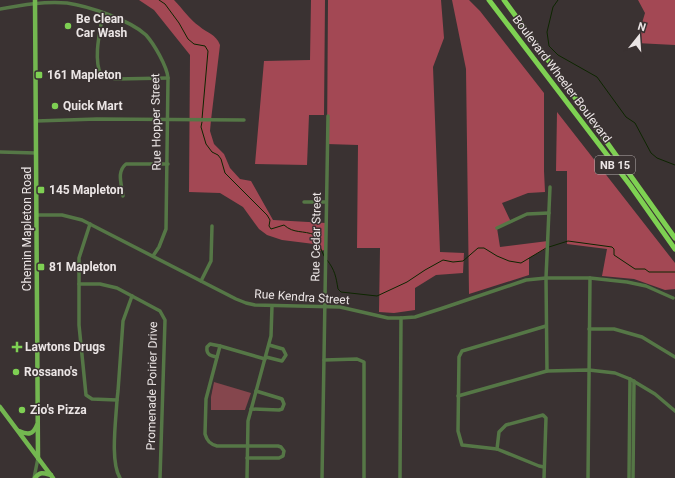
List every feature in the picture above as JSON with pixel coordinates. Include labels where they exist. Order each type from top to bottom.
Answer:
[{"type":"highway","name":"Boulevard Wheeler Boulevard","points":[[489,0],[625,179],[675,249]]},
{"type":"highway","name":"Boulevard Wheeler Boulevard","points":[[504,0],[675,238]]},
{"type":"main road","name":"Chemin Mapleton Road","points":[[36,2],[38,458]]},
{"type":"main road","points":[[0,407],[52,476]]},
{"type":"main road","points":[[19,431],[31,434],[38,422]]},
{"type":"main road","points":[[35,478],[38,474],[43,472],[52,476]]},
{"type":"street","name":"Rue Hopper Street","points":[[0,9],[36,2],[66,3],[83,6],[128,23],[146,35],[163,59],[168,78],[166,229],[159,247],[153,256]]},
{"type":"street","points":[[103,13],[97,54],[98,70],[101,76],[116,79],[168,78]]},
{"type":"street","name":"Rue Cedar Street","points":[[322,478],[328,116]]},
{"type":"street","points":[[36,121],[244,120]]},
{"type":"street","points":[[0,152],[36,153]]},
{"type":"street","points":[[124,196],[120,172],[121,167],[126,164],[168,164]]},
{"type":"street","points":[[547,371],[546,278],[550,187]]},
{"type":"street","points":[[304,202],[326,202]]},
{"type":"street","points":[[497,228],[527,214],[549,213]]},
{"type":"street","name":"Rue Kendra Street","points":[[37,215],[62,215],[73,217],[90,224],[201,281],[246,303],[255,305],[340,307],[388,318],[415,317],[526,280],[546,278],[590,278],[627,282],[646,286],[673,298]]},
{"type":"street","points":[[90,224],[79,258],[79,325],[86,395],[92,400],[116,400]]},
{"type":"street","points":[[201,281],[211,261],[212,226]]},
{"type":"street","points":[[588,478],[590,278]]},
{"type":"street","name":"Promenade Poirier Drive","points":[[79,284],[100,284],[117,288],[160,311],[165,320],[160,478]]},
{"type":"street","points":[[120,478],[116,472],[114,459],[116,400],[118,392],[123,321],[132,296]]},
{"type":"street","points":[[246,478],[247,431],[251,409],[271,336],[272,306]]},
{"type":"street","points":[[400,478],[401,318]]},
{"type":"street","points":[[544,467],[538,466],[497,449],[462,445],[458,431],[458,396],[459,356],[462,351],[546,326]]},
{"type":"street","points":[[589,329],[614,329],[642,337],[675,357]]},
{"type":"street","points":[[217,357],[207,353],[206,347],[212,343],[281,361],[286,357],[285,350],[269,345]]},
{"type":"street","points":[[220,346],[206,400],[205,434],[207,440],[211,444],[217,446],[278,446],[284,451],[283,456],[278,458],[247,458]]},
{"type":"street","points":[[324,360],[357,359],[364,362],[364,478]]},
{"type":"street","points":[[458,396],[547,371],[589,370],[614,373],[630,379],[655,394],[675,411]]},
{"type":"street","points":[[629,478],[630,379]]},
{"type":"street","points":[[634,381],[634,478]]},
{"type":"street","points":[[251,409],[279,410],[282,409],[284,404],[282,399],[256,392]]},
{"type":"street","points":[[497,449],[499,432],[506,425],[543,415],[546,418],[544,478]]},
{"type":"street","points":[[35,478],[38,458]]},
{"type":"shaded area","points":[[139,0],[174,0],[189,17],[216,38],[220,45],[210,131],[214,144],[224,154],[230,168],[240,179],[251,181],[273,220],[326,223],[326,250],[318,251],[314,244],[282,240],[267,235],[259,229],[243,207],[220,193],[189,192],[190,55],[154,10]]},
{"type":"shaded area","points":[[311,0],[325,0],[324,115],[309,115],[307,165],[255,164],[264,61],[310,60]]},
{"type":"shaded area","points":[[328,0],[441,0],[444,38],[433,67],[440,252],[464,253],[463,273],[436,275],[415,288],[415,310],[394,313],[379,312],[380,248],[357,248],[358,145],[327,144]]},
{"type":"shaded area","points":[[452,0],[469,0],[480,11],[544,93],[545,192],[528,193],[502,203],[511,222],[497,228],[500,247],[548,241],[547,248],[529,258],[529,275],[469,294],[466,69]]},
{"type":"shaded area","points":[[638,0],[675,0],[675,45],[636,43],[645,13]]},
{"type":"shaded area","points":[[557,112],[675,263],[675,289],[665,290],[634,279],[602,276],[607,249],[567,244],[567,171],[556,171]]},
{"type":"shaded area","points":[[214,382],[251,393],[245,410],[211,410],[211,397]]},
{"type":"waterway","points":[[159,0],[165,4],[179,23],[188,39],[194,44],[205,46],[208,51],[202,119]]},
{"type":"waterway","points":[[558,0],[553,7],[547,32],[549,46],[558,55],[597,77],[626,117],[635,123],[651,153],[657,158],[675,165]]},
{"type":"waterway","points":[[202,122],[201,127],[206,144],[212,152],[218,155],[221,159],[225,173],[267,215],[270,220],[269,226],[271,229],[284,225],[291,230],[315,235],[324,256]]},
{"type":"waterway","points":[[549,247],[568,241],[612,247],[614,249],[614,255],[635,269],[645,269],[649,272],[675,272]]},
{"type":"waterway","points":[[327,260],[336,277],[338,289],[341,292],[377,296],[407,282],[443,260],[453,262],[463,261],[478,248],[484,248],[509,261],[521,263],[546,248]]},
{"type":"place","name":"Be Clean Car Wash","points":[[68,26]]},
{"type":"place","name":"161 Mapleton","points":[[39,75]]},
{"type":"place","name":"Quick Mart","points":[[55,106]]},
{"type":"place","name":"145 Mapleton","points":[[41,190]]},
{"type":"place","name":"81 Mapleton","points":[[41,267]]},
{"type":"place","name":"Lawtons Drugs","points":[[17,347]]},
{"type":"place","name":"Rossano's","points":[[16,372]]},
{"type":"place","name":"Zio's Pizza","points":[[22,410]]}]
